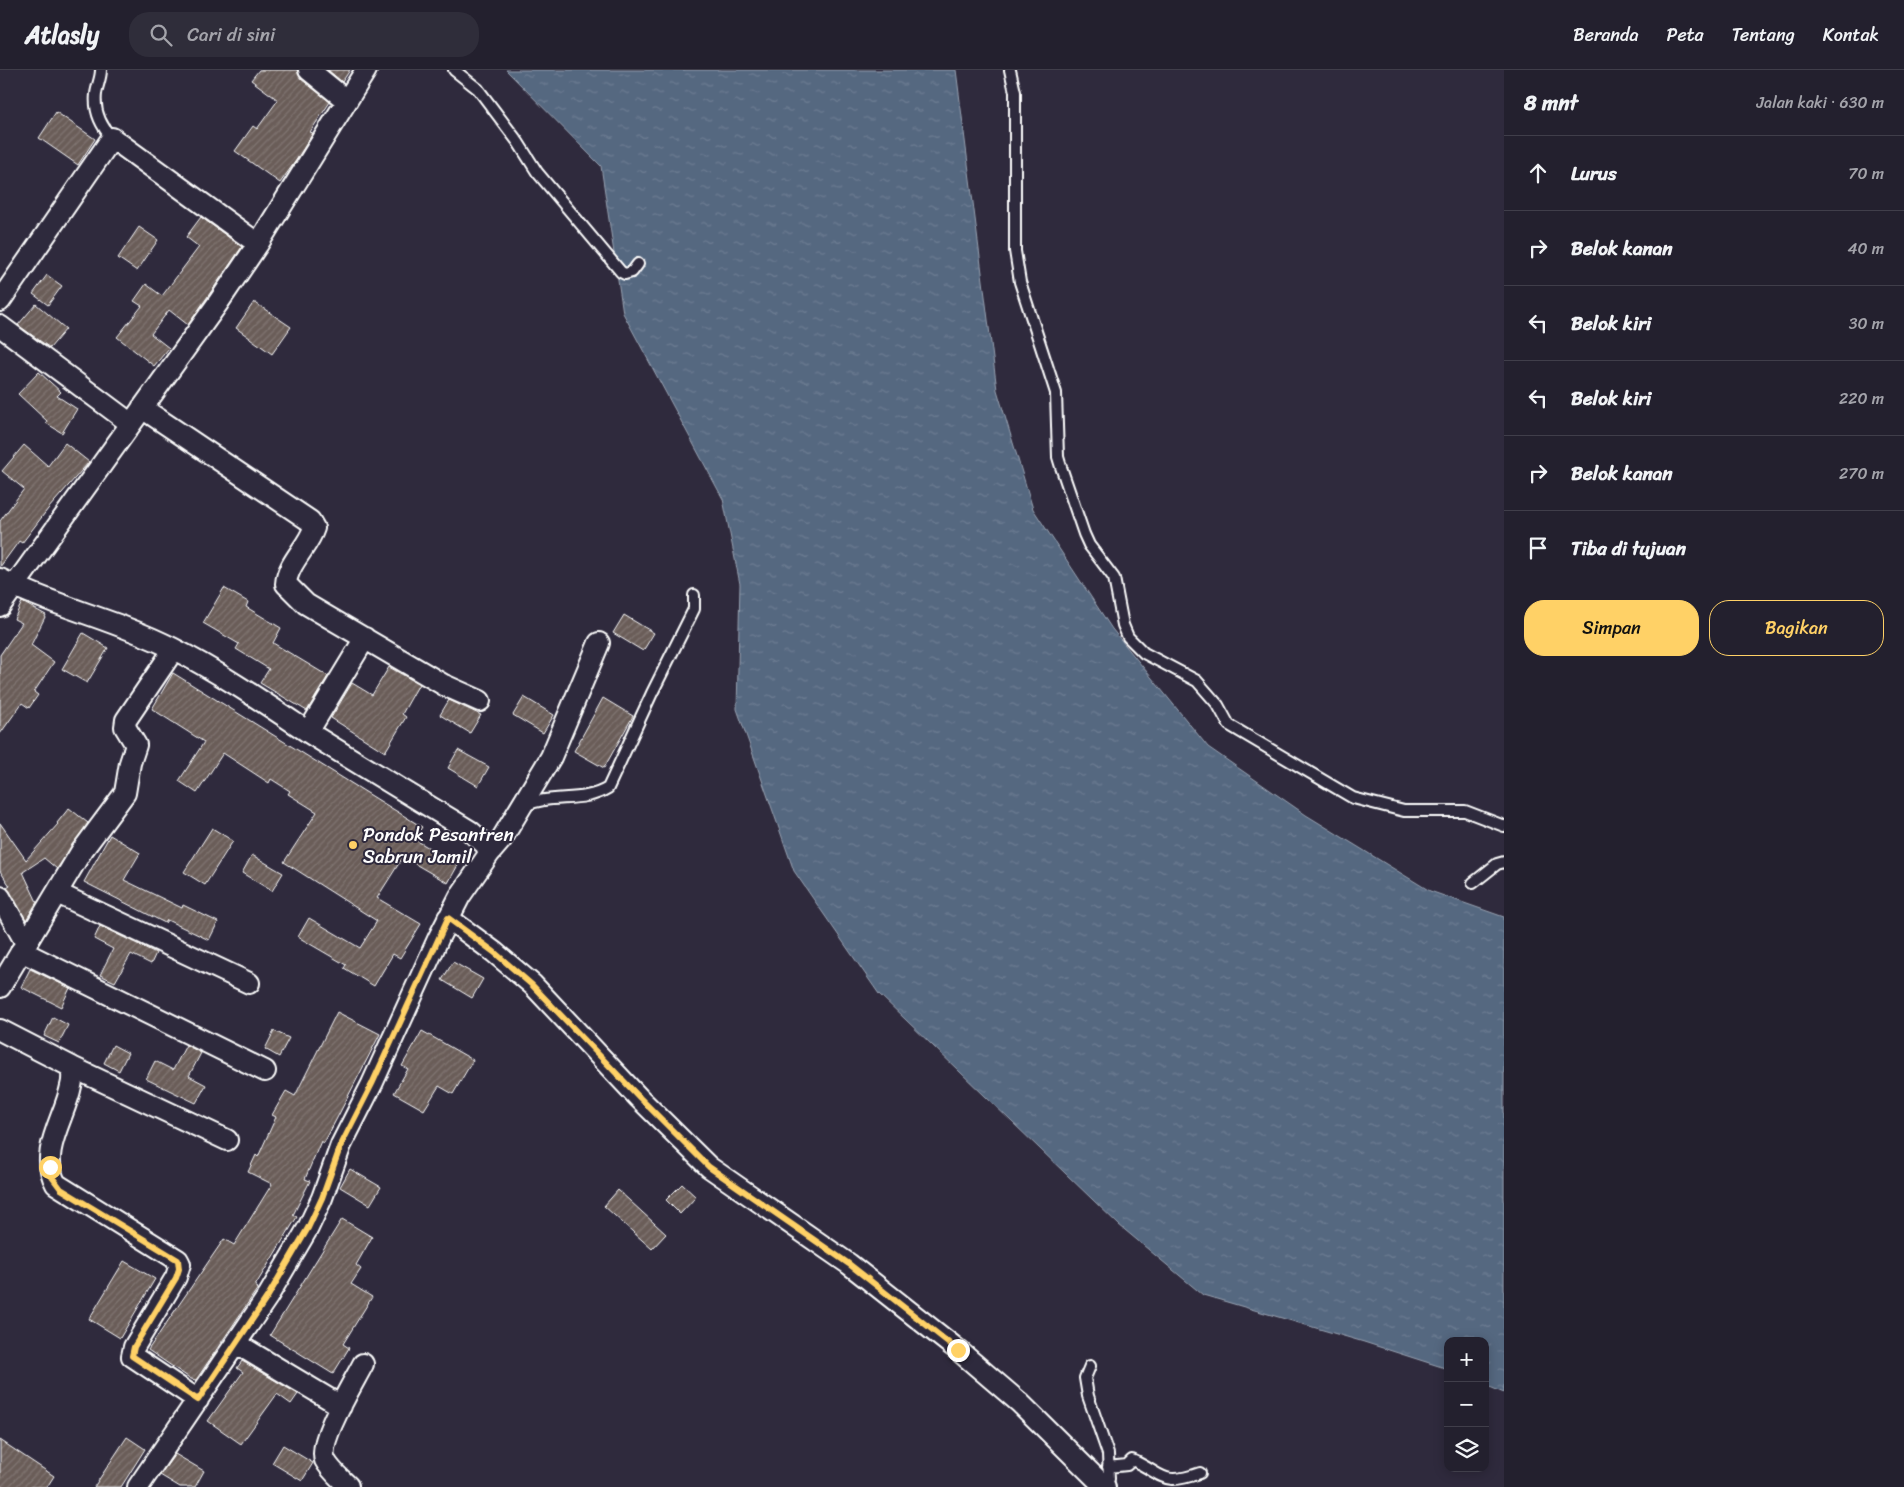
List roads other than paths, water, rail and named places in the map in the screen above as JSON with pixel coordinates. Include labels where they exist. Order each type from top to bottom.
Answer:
[{"type":"street","points":[[309,70],[347,101]]},
{"type":"street","points":[[0,606],[8,583],[136,416],[258,244],[366,70]]},
{"type":"street","points":[[0,301],[112,138],[258,244]]},
{"type":"street","points":[[0,326],[136,416],[310,521],[314,528],[310,541],[286,576],[286,584],[306,604],[444,685],[480,701]]},
{"type":"street","points":[[8,583],[124,626],[174,649],[251,693],[308,732],[470,831],[481,839],[488,854]]},
{"type":"street","points":[[308,732],[365,638]]},
{"type":"street","points":[[145,1484],[198,1400],[268,1296],[308,1228],[322,1198],[341,1145],[372,1084],[448,918],[488,854],[502,840],[551,757],[599,643]]},
{"type":"street","points":[[0,987],[81,852],[125,793],[130,763],[136,745],[125,727],[126,720],[174,649]]},
{"type":"street","points":[[57,893],[249,983]]},
{"type":"street","points":[[0,897],[23,947],[265,1071]]},
{"type":"street","points":[[448,918],[494,952],[532,985],[709,1167],[849,1264],[958,1350],[1106,1480]]},
{"type":"street","points":[[0,1030],[72,1067],[227,1140]]},
{"type":"street","points":[[72,1067],[72,1086],[50,1148],[52,1177],[61,1189],[178,1260],[179,1269],[176,1278],[134,1347],[132,1356],[198,1400]]},
{"type":"street","points":[[237,1344],[341,1406]]},
{"type":"street","points":[[348,1486],[325,1460],[323,1451],[341,1406],[363,1364]]},
{"type":"lane","points":[[101,70],[96,94],[98,115],[103,128],[112,138]]},
{"type":"lane","points":[[454,70],[478,90],[518,142],[537,172],[622,272],[625,274],[632,272],[638,264]]},
{"type":"lane","points":[[1010,70],[1015,92],[1015,251],[1020,282],[1056,393],[1058,457],[1061,467],[1089,545],[1114,578],[1123,625],[1128,637],[1144,653],[1197,682],[1218,705],[1229,725],[1353,798],[1404,811],[1465,811],[1504,826]]},
{"type":"lane","points":[[523,806],[532,802],[557,798],[580,798],[599,794],[608,788],[652,693],[694,610],[694,595]]},
{"type":"lane","points":[[1473,883],[1497,864],[1504,862]]},
{"type":"lane","points":[[1090,1366],[1085,1378],[1108,1454],[1106,1480]]},
{"type":"lane","points":[[1106,1480],[1132,1460],[1163,1482],[1183,1483],[1200,1473]]},
{"type":"water","points":[[506,70],[956,70],[997,390],[1033,509],[1112,629],[1208,747],[1306,815],[1430,891],[1504,917],[1504,1393],[1489,1387],[1489,1337],[1444,1337],[1444,1368],[1364,1342],[1203,1295],[1119,1225],[879,994],[794,871],[737,709],[740,584],[723,499],[623,313],[601,166]]},
{"type":"place","name":"Pondok Pesantren Sabrun Jamil","points":[[353,845]]}]
